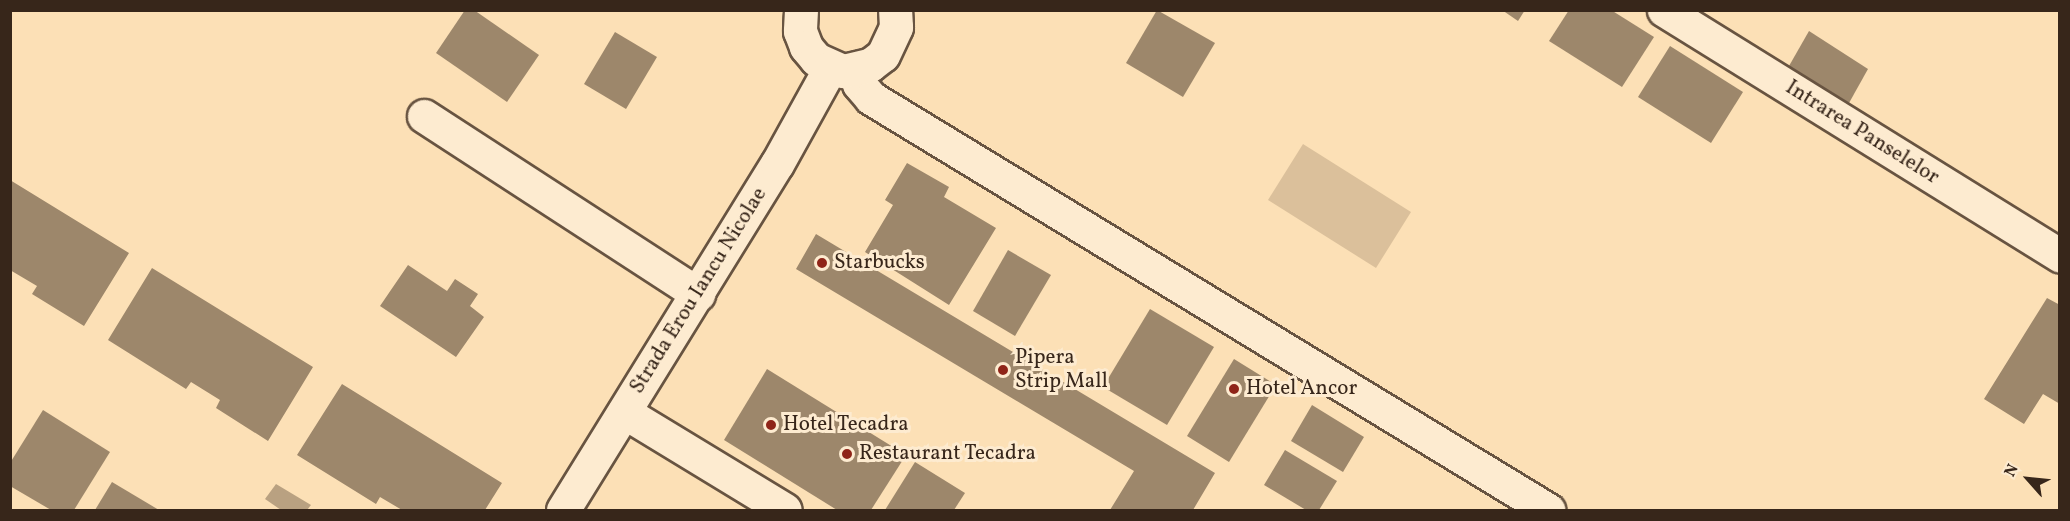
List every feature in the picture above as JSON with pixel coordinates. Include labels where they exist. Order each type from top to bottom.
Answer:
[{"type":"street","points":[[801,10],[800,31],[806,47],[843,69],[871,98],[1548,510]]},
{"type":"street","points":[[843,69],[870,65],[891,43],[895,10]]},
{"type":"street","name":"Intrarea Panselelor","points":[[1664,10],[2060,256]]},
{"type":"street","name":"Strada Erou Iancu Nicolae","points":[[563,510],[698,294],[843,69]]},
{"type":"street","points":[[424,116],[698,294]]},
{"type":"street","points":[[624,412],[785,510]]},
{"type":"shaded area","points":[[1303,144],[1411,212],[1376,268],[1268,200]]},
{"type":"shaded area","points":[[276,484],[311,505],[307,510],[281,510],[265,499]]},
{"type":"building","points":[[465,10],[474,10],[539,55],[507,102],[436,53]]},
{"type":"building","points":[[1157,10],[1215,43],[1183,97],[1126,63]]},
{"type":"building","points":[[1502,10],[1525,10],[1518,21]]},
{"type":"building","points":[[1569,10],[1611,10],[1654,37],[1622,87],[1549,41]]},
{"type":"building","points":[[1809,31],[1868,69],[1849,103],[1789,66]]},
{"type":"building","points":[[615,32],[657,57],[626,109],[584,84]]},
{"type":"building","points":[[1670,46],[1743,92],[1711,143],[1638,97]]},
{"type":"building","points":[[907,163],[949,187],[944,197],[996,228],[949,305],[865,252],[893,205],[885,200]]},
{"type":"building","points":[[10,180],[129,253],[84,326],[32,294],[37,286],[10,270]]},
{"type":"building","name":"Pipera Strip Mall","points":[[816,234],[1215,473],[1193,510],[1110,510],[1134,471],[796,269]]},
{"type":"building","points":[[1008,250],[1051,275],[1015,336],[973,311]]},
{"type":"building","points":[[408,265],[447,291],[455,279],[478,294],[470,306],[484,317],[456,357],[380,306]]},
{"type":"building","points":[[152,268],[313,367],[268,441],[216,408],[220,400],[191,382],[186,389],[108,340]]},
{"type":"building","points":[[2047,298],[2060,305],[2060,404],[2043,394],[2024,424],[1984,399]]},
{"type":"building","points":[[1150,309],[1214,347],[1167,425],[1103,387]]},
{"type":"building","points":[[1234,359],[1276,385],[1229,462],[1187,436]]},
{"type":"building","points":[[767,369],[906,455],[871,510],[837,510],[724,440]]},
{"type":"building","points":[[342,384],[502,483],[485,510],[402,510],[380,497],[376,504],[297,455]]},
{"type":"building","points":[[1312,405],[1364,437],[1343,472],[1291,441]]},
{"type":"building","points":[[43,410],[110,452],[74,510],[51,510],[10,486],[10,463]]},
{"type":"building","points":[[1285,450],[1337,481],[1319,510],[1306,510],[1264,485]]},
{"type":"building","points":[[915,462],[965,493],[954,510],[885,510]]},
{"type":"building","points":[[112,482],[159,510],[95,510]]},
{"type":"place","name":"Starbucks","points":[[822,263]]},
{"type":"place","name":"Pipera Strip Mall","points":[[1003,370]]},
{"type":"place","name":"Hotel Ancor","points":[[1234,389]]},
{"type":"place","name":"Hotel Tecadra","points":[[771,425]]},
{"type":"place","name":"Restaurant Tecadra","points":[[847,454]]}]
